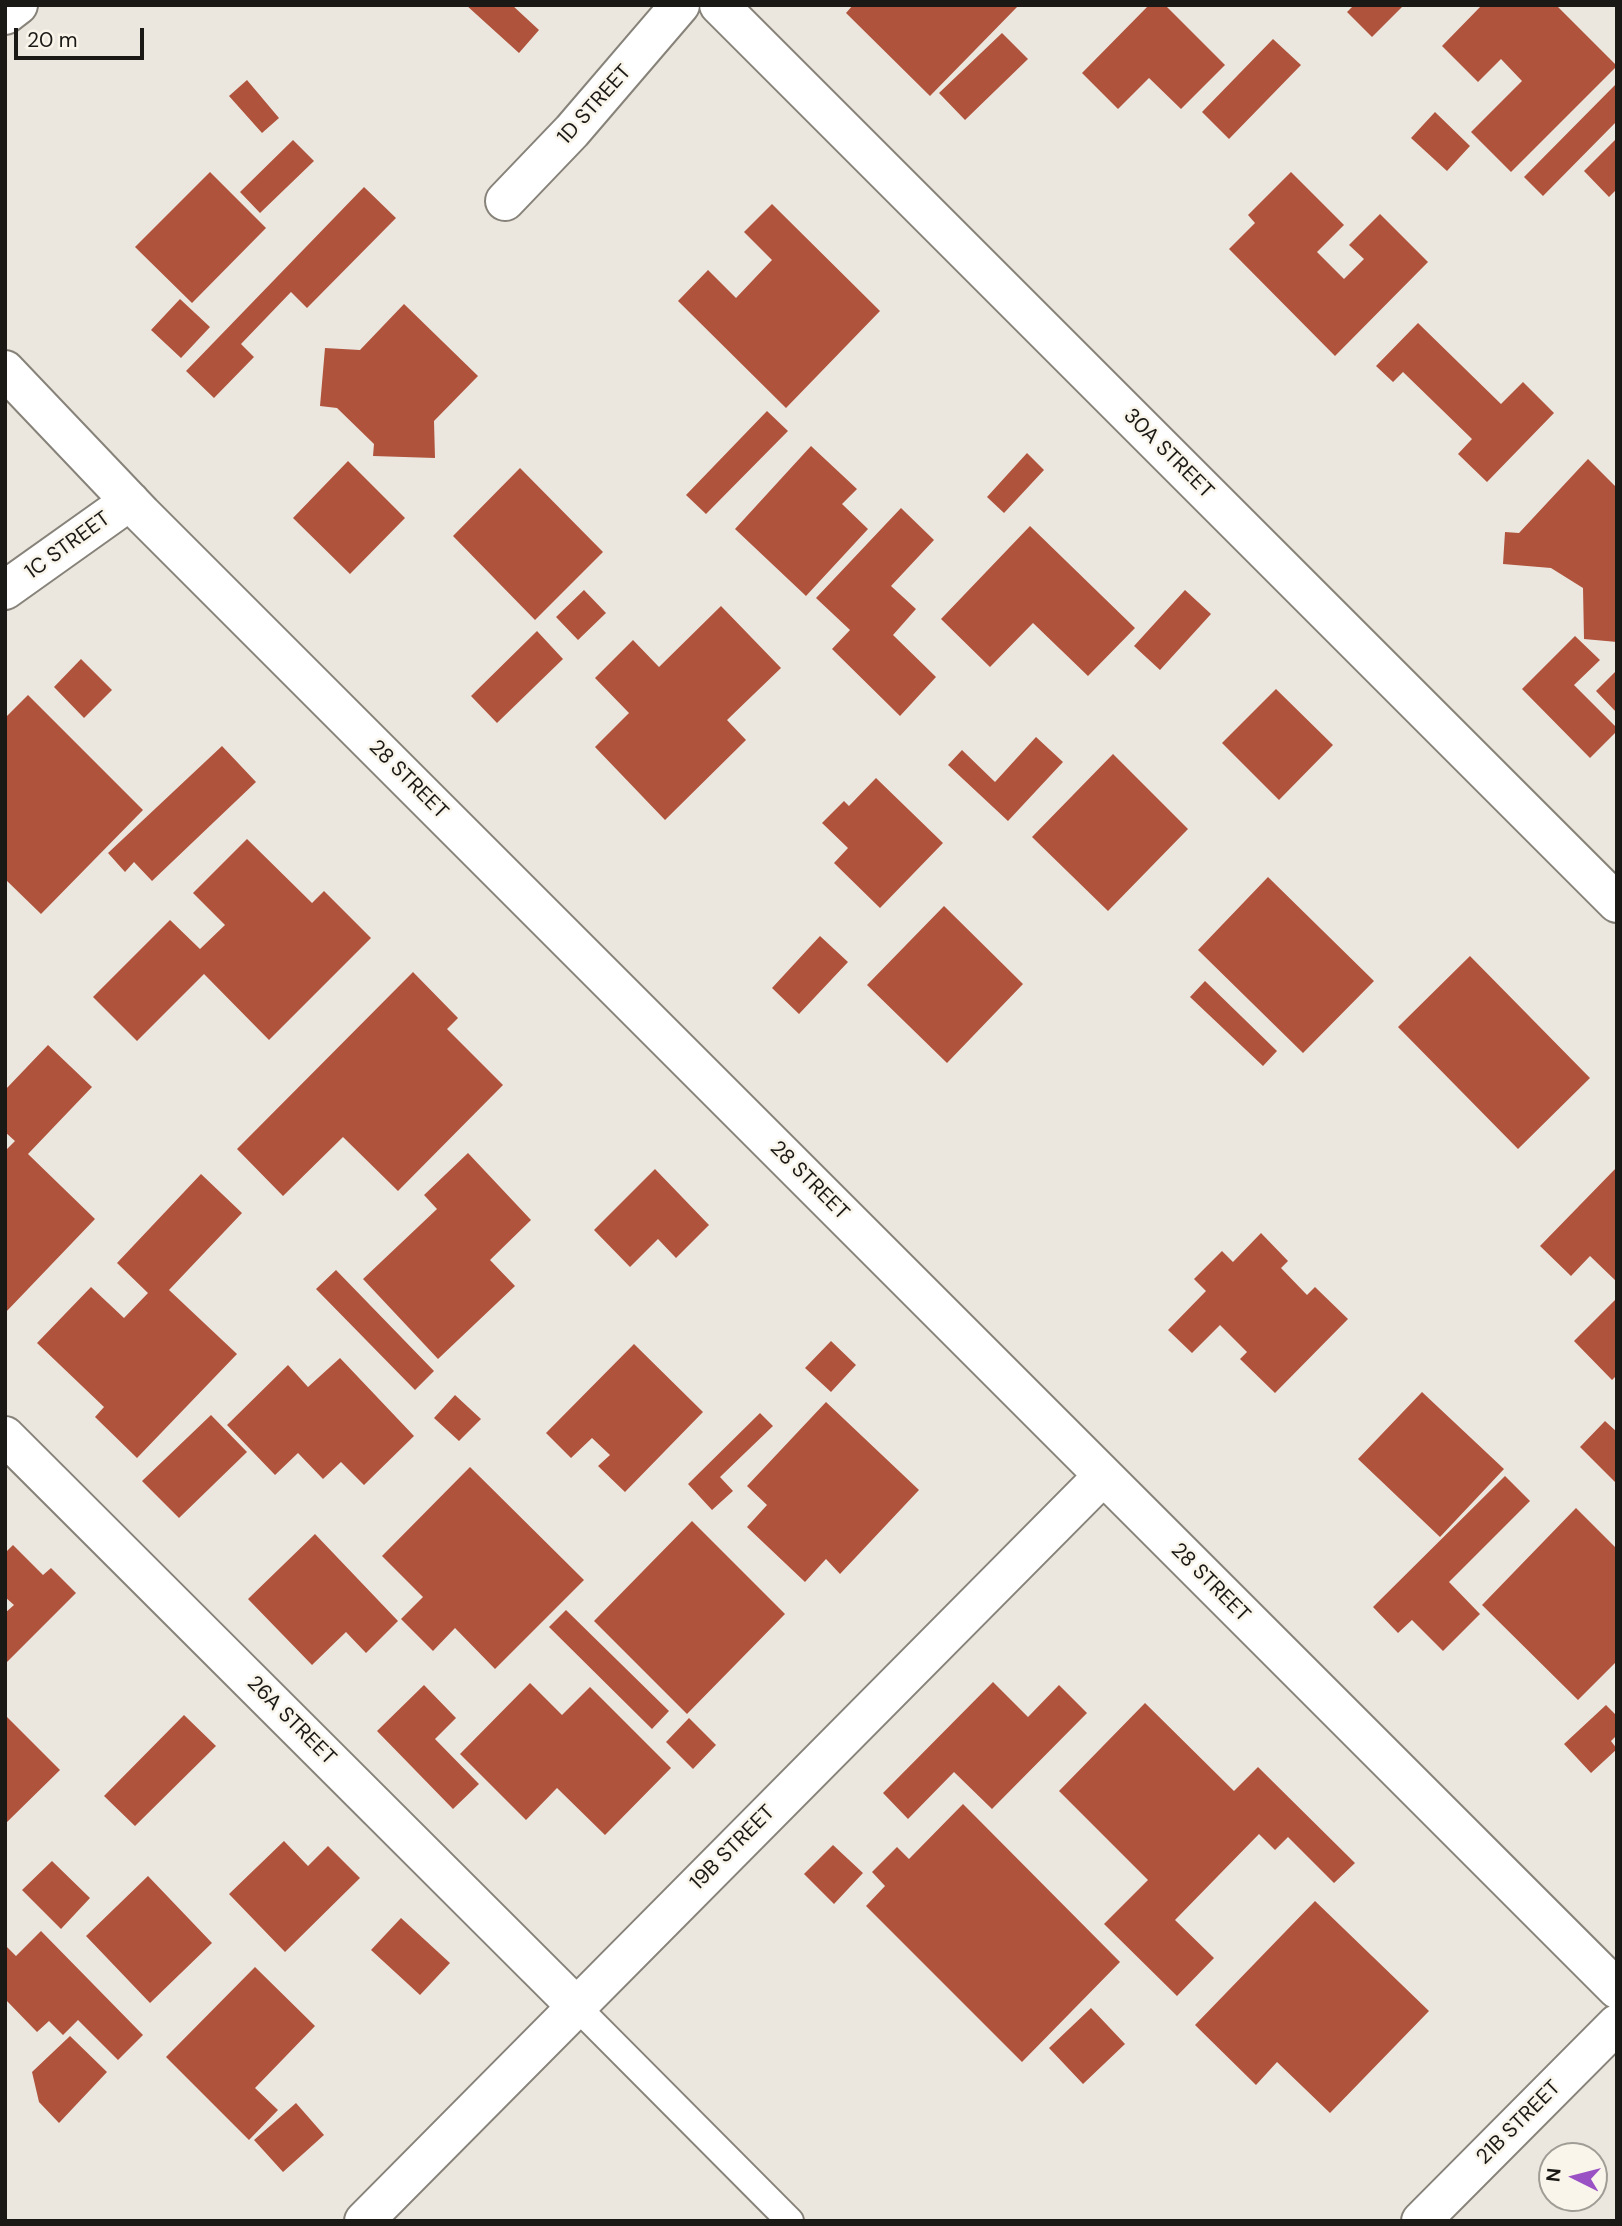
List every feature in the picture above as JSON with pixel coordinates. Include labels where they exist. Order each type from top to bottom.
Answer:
[{"type":"street","points":[[5,15],[18,5]]},
{"type":"street","name":"1D STREET","points":[[505,201],[572,131],[680,5]]},
{"type":"street","name":"30A STREET","points":[[719,5],[1617,903]]},
{"type":"street","name":"28 STREET","points":[[5,370],[130,501],[1617,1989]]},
{"type":"street","name":"1C STREET","points":[[5,590],[130,501]]},
{"type":"street","name":"26A STREET","points":[[5,1436],[576,2006]]},
{"type":"street","name":"19B STREET","points":[[364,2221],[1103,1476]]},
{"type":"street","name":"21B STREET","points":[[1421,2221],[1617,2024]]},
{"type":"lane","points":[[576,2006],[790,2221]]},
{"type":"building","points":[[466,5],[512,5],[539,30],[519,53]]},
{"type":"building","points":[[853,5],[1019,5],[930,96],[846,13]]},
{"type":"building","points":[[1149,5],[1165,5],[1225,65],[1181,109],[1149,78],[1118,109],[1082,73]]},
{"type":"building","points":[[1354,5],[1404,5],[1372,37],[1347,12]]},
{"type":"building","points":[[1482,5],[1556,5],[1617,66],[1511,172],[1471,132],[1522,81],[1501,59],[1478,82],[1442,46]]},
{"type":"building","points":[[1002,33],[1028,59],[965,120],[939,93]]},
{"type":"building","points":[[1273,39],[1301,65],[1229,139],[1202,112]]},
{"type":"building","points":[[247,80],[279,118],[262,133],[229,96]]},
{"type":"building","points":[[1617,83],[1617,121],[1543,196],[1524,177]]},
{"type":"building","points":[[1435,112],[1470,146],[1447,171],[1411,138]]},
{"type":"building","points":[[1617,138],[1617,189],[1609,197],[1584,171]]},
{"type":"building","points":[[293,140],[314,161],[260,213],[240,192]]},
{"type":"building","points":[[210,172],[266,228],[192,303],[135,247]]},
{"type":"building","points":[[1291,172],[1344,225],[1317,252],[1344,279],[1364,259],[1349,245],[1380,214],[1428,262],[1335,356],[1229,249],[1255,223],[1248,215]]},
{"type":"building","points":[[364,187],[396,218],[307,308],[291,292],[241,344],[254,357],[214,398],[186,371]]},
{"type":"building","points":[[772,204],[880,311],[786,408],[678,301],[708,270],[736,298],[772,260],[744,232]]},
{"type":"building","points":[[180,299],[210,327],[181,358],[151,330]]},
{"type":"building","points":[[404,304],[478,376],[434,421],[435,458],[373,456],[374,444],[337,408],[320,406],[325,348],[360,350]]},
{"type":"building","points":[[1418,323],[1501,404],[1523,382],[1554,413],[1487,482],[1458,454],[1472,439],[1403,372],[1393,382],[1376,366]]},
{"type":"building","points":[[767,411],[788,431],[706,514],[686,495]]},
{"type":"building","points":[[811,446],[857,489],[842,504],[868,529],[806,596],[735,529]]},
{"type":"building","points":[[1027,453],[1044,470],[1004,513],[987,497]]},
{"type":"building","points":[[1588,459],[1617,488],[1617,642],[1584,639],[1583,588],[1551,568],[1503,564],[1505,532],[1519,533]]},
{"type":"building","points":[[348,461],[405,518],[350,574],[293,518]]},
{"type":"building","points":[[520,468],[603,552],[535,620],[453,536]]},
{"type":"building","points":[[901,508],[934,540],[891,586],[916,609],[893,635],[936,677],[900,716],[832,649],[850,630],[816,598]]},
{"type":"building","points":[[1030,526],[1135,628],[1088,676],[1033,623],[990,667],[941,619]]},
{"type":"building","points":[[584,590],[606,613],[578,640],[556,617]]},
{"type":"building","points":[[1185,590],[1211,614],[1160,670],[1134,646]]},
{"type":"building","points":[[721,606],[781,668],[727,720],[746,740],[665,820],[595,747],[629,713],[595,678],[633,640],[659,667]]},
{"type":"building","points":[[537,631],[563,659],[497,723],[471,696]]},
{"type":"building","points":[[1575,636],[1600,660],[1574,685],[1617,728],[1590,758],[1522,689]]},
{"type":"building","points":[[81,659],[112,690],[84,718],[54,687]]},
{"type":"building","points":[[1617,670],[1617,713],[1596,691]]},
{"type":"building","points":[[1276,689],[1333,745],[1279,800],[1222,743]]},
{"type":"building","points":[[28,695],[143,810],[41,914],[5,879],[5,718]]},
{"type":"building","points":[[1036,737],[1063,762],[1008,821],[948,765],[962,750],[995,782]]},
{"type":"building","points":[[222,746],[256,782],[152,881],[134,862],[125,872],[108,853]]},
{"type":"building","points":[[1113,754],[1188,829],[1108,911],[1032,837]]},
{"type":"building","points":[[876,778],[943,843],[880,908],[834,863],[848,848],[822,823],[844,801],[849,806]]},
{"type":"building","points":[[247,839],[312,903],[324,891],[371,938],[269,1040],[204,974],[137,1041],[93,997],[170,920],[200,949],[225,925],[193,893]]},
{"type":"building","points":[[1268,877],[1374,981],[1303,1053],[1198,950]]},
{"type":"building","points":[[944,906],[1023,984],[947,1063],[867,985]]},
{"type":"building","points":[[820,936],[848,962],[799,1014],[772,988]]},
{"type":"building","points":[[1470,956],[1590,1078],[1518,1149],[1398,1027]]},
{"type":"building","points":[[413,972],[458,1018],[447,1029],[503,1085],[398,1191],[343,1137],[283,1196],[237,1149]]},
{"type":"building","points":[[1205,981],[1277,1051],[1263,1066],[1190,997]]},
{"type":"building","points":[[48,1045],[92,1087],[28,1154],[95,1219],[5,1313],[5,1151],[15,1141],[5,1132],[5,1090]]},
{"type":"building","points":[[468,1153],[531,1220],[490,1260],[515,1286],[438,1359],[363,1279],[437,1209],[424,1195]]},
{"type":"building","points":[[1617,1167],[1617,1282],[1590,1256],[1571,1276],[1540,1246]]},
{"type":"building","points":[[655,1169],[709,1225],[676,1258],[658,1239],[630,1267],[594,1230]]},
{"type":"building","points":[[201,1174],[242,1213],[169,1290],[237,1354],[137,1458],[95,1417],[104,1407],[37,1343],[91,1287],[124,1318],[148,1293],[117,1263]]},
{"type":"building","points":[[1261,1233],[1288,1261],[1281,1268],[1307,1295],[1315,1287],[1348,1319],[1275,1393],[1240,1359],[1247,1352],[1220,1325],[1192,1353],[1168,1330],[1206,1291],[1194,1279],[1222,1251],[1233,1262]]},
{"type":"building","points":[[336,1270],[434,1371],[415,1390],[316,1289]]},
{"type":"building","points":[[1617,1298],[1617,1375],[1612,1380],[1574,1341]]},
{"type":"building","points":[[831,1341],[856,1365],[831,1392],[805,1368]]},
{"type":"building","points":[[634,1344],[703,1412],[625,1492],[598,1466],[610,1455],[592,1438],[571,1458],[546,1433]]},
{"type":"building","points":[[340,1358],[414,1436],[364,1485],[341,1462],[323,1479],[298,1453],[275,1475],[227,1425],[288,1365],[308,1387]]},
{"type":"building","points":[[1422,1392],[1504,1469],[1440,1537],[1358,1459]]},
{"type":"building","points":[[455,1395],[481,1419],[459,1441],[434,1418]]},
{"type":"building","points":[[826,1402],[919,1490],[840,1574],[826,1559],[805,1582],[747,1527],[767,1505],[747,1486]]},
{"type":"building","points":[[760,1413],[773,1426],[720,1477],[733,1491],[712,1510],[688,1484]]},
{"type":"building","points":[[211,1415],[247,1452],[179,1518],[142,1481]]},
{"type":"building","points":[[1605,1421],[1617,1432],[1617,1484],[1580,1447]]},
{"type":"building","points":[[470,1467],[584,1580],[495,1669],[455,1628],[433,1651],[401,1619],[423,1597],[382,1556]]},
{"type":"building","points":[[1505,1476],[1530,1501],[1449,1582],[1480,1614],[1443,1651],[1412,1620],[1398,1633],[1373,1607]]},
{"type":"building","points":[[1576,1508],[1617,1549],[1617,1661],[1578,1700],[1482,1605]]},
{"type":"building","points":[[692,1521],[785,1614],[687,1714],[594,1621]]},
{"type":"building","points":[[315,1534],[398,1621],[366,1653],[346,1632],[312,1665],[248,1599]]},
{"type":"building","points":[[13,1545],[43,1575],[51,1568],[76,1593],[5,1664],[5,1613],[14,1605],[5,1597],[5,1553]]},
{"type":"building","points":[[566,1610],[669,1711],[652,1729],[549,1627]]},
{"type":"building","points":[[993,1682],[1028,1717],[1059,1685],[1087,1713],[992,1809],[954,1772],[908,1819],[883,1793]]},
{"type":"building","points":[[530,1683],[562,1715],[590,1687],[671,1768],[605,1835],[557,1788],[526,1820],[460,1754]]},
{"type":"building","points":[[424,1685],[456,1718],[435,1739],[479,1784],[453,1809],[377,1731]]},
{"type":"building","points":[[1145,1703],[1234,1791],[1258,1767],[1355,1863],[1334,1883],[1288,1837],[1275,1850],[1259,1834],[1175,1920],[1214,1958],[1177,1996],[1104,1924],[1148,1880],[1059,1791]]},
{"type":"building","points":[[1606,1705],[1617,1716],[1617,1735],[1611,1741],[1617,1749],[1591,1773],[1564,1744]]},
{"type":"building","points":[[5,1715],[60,1770],[5,1824]]},
{"type":"building","points":[[184,1715],[216,1746],[135,1826],[104,1796]]},
{"type":"building","points":[[689,1718],[716,1745],[693,1769],[666,1742]]},
{"type":"building","points":[[963,1804],[1120,1962],[1022,2062],[866,1906],[885,1886],[872,1872],[897,1847],[909,1859]]},
{"type":"building","points":[[284,1841],[308,1866],[328,1846],[360,1878],[285,1952],[229,1894]]},
{"type":"building","points":[[833,1845],[863,1873],[834,1904],[804,1874]]},
{"type":"building","points":[[52,1861],[90,1898],[61,1929],[22,1890]]},
{"type":"building","points":[[148,1876],[212,1943],[150,2003],[86,1936]]},
{"type":"building","points":[[1315,1901],[1429,2011],[1330,2113],[1277,2062],[1256,2085],[1195,2025]]},
{"type":"building","points":[[401,1918],[450,1963],[420,1995],[371,1950]]},
{"type":"building","points":[[41,1931],[143,2035],[118,2060],[78,2020],[63,2035],[49,2021],[37,2032],[5,1999],[5,1945],[16,1956]]},
{"type":"building","points":[[255,1967],[315,2026],[255,2088],[278,2110],[249,2140],[166,2057]]},
{"type":"building","points":[[1091,2008],[1125,2044],[1083,2084],[1049,2048]]},
{"type":"building","points":[[70,2036],[107,2072],[59,2123],[39,2102],[32,2072]]},
{"type":"building","points":[[296,2103],[324,2135],[283,2172],[254,2140]]}]
